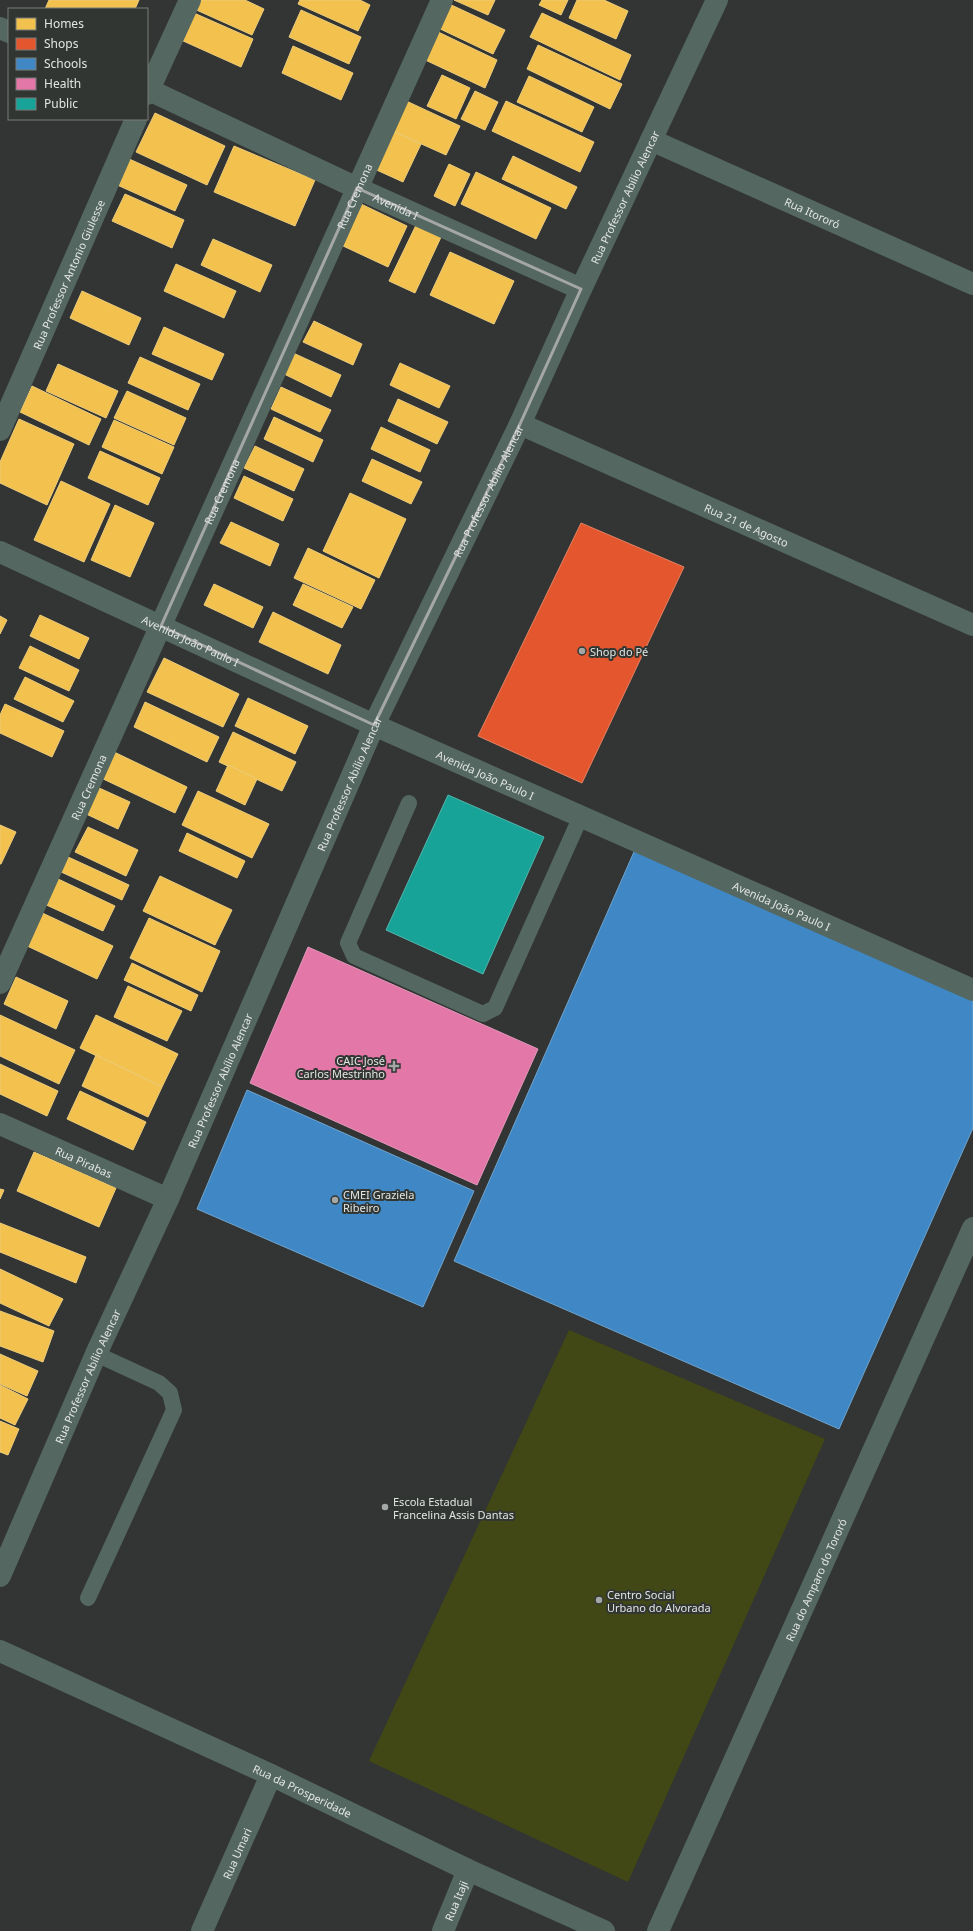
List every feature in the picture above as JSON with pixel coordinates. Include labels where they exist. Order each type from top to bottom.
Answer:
[{"type":"street","points":[[148,91],[190,0]]},
{"type":"street","name":"Rua Cremona","points":[[0,983],[442,0]]},
{"type":"street","name":"Rua Professor Abílio Alencar","points":[[0,1576],[96,1354],[168,1199],[374,725],[520,424],[581,289],[717,0]]},
{"type":"street","name":"Avenida I","points":[[148,91],[357,188],[581,289]]},
{"type":"street","name":"Rua Professor Antonio Giulesse","points":[[0,430],[136,120]]},
{"type":"street","name":"Rua Itororó","points":[[652,140],[973,284]]},
{"type":"street","name":"Rua 21 de Agosto","points":[[520,424],[973,625]]},
{"type":"street","name":"Avenida João Paulo I","points":[[0,552],[374,725],[973,990]]},
{"type":"street","name":"Rua Pirabas","points":[[0,1124],[168,1199]]},
{"type":"street","name":"Rua do Amparo do Tororó","points":[[658,1931],[973,1228]]},
{"type":"street","name":"Rua da Prosperidade","points":[[0,1651],[271,1775],[468,1870],[604,1931]]},
{"type":"street","name":"Rua Umari","points":[[202,1931],[271,1775]]},
{"type":"street","name":"Rua Itaji","points":[[443,1931],[468,1870]]},
{"type":"lane","points":[[409,803],[348,943],[354,956],[483,1014],[495,1008],[581,816]]},
{"type":"lane","points":[[88,1598],[174,1410],[170,1393],[159,1383],[96,1354]]},
{"type":"highlighted area","points":[[357,188],[581,289],[520,424],[374,725],[161,626]]},
{"type":"green space","name":"Centro Social Urbano do Alvorada","points":[[569,1330],[825,1439],[628,1882],[369,1761]]},
{"type":"building: Homes","points":[[49,0],[139,0],[135,8],[45,8]]},
{"type":"building: Homes","points":[[196,0],[245,0],[264,9],[252,35],[192,8]]},
{"type":"building: Homes","points":[[300,0],[360,0],[370,5],[358,31],[298,4]]},
{"type":"building: Homes","points":[[454,0],[495,0],[488,15]]},
{"type":"building: Homes","points":[[542,0],[568,0],[561,15],[539,5]]},
{"type":"building: Homes","points":[[577,0],[604,0],[628,11],[616,39],[569,18]]},
{"type":"building: Homes","points":[[445,2],[505,30],[493,54],[434,26]]},
{"type":"building: Homes","points":[[301,10],[361,37],[349,64],[289,37]]},
{"type":"building: Homes","points":[[194,13],[253,39],[241,67],[181,40]]},
{"type":"building: Homes","points":[[542,13],[631,55],[620,80],[530,37]]},
{"type":"building: Homes","points":[[434,30],[497,60],[485,88],[421,58]]},
{"type":"building: Homes","points":[[538,45],[622,84],[610,109],[527,69]]},
{"type":"building: Homes","points":[[293,46],[353,73],[341,100],[282,73]]},
{"type":"building: Homes","points":[[442,75],[470,88],[456,119],[427,106]]},
{"type":"building: Homes","points":[[529,76],[594,107],[582,132],[517,102]]},
{"type":"building: Homes","points":[[475,91],[498,102],[485,130],[461,119]]},
{"type":"building: Homes","points":[[402,99],[460,126],[446,155],[388,129]]},
{"type":"building: Homes","points":[[506,101],[594,142],[580,172],[492,131]]},
{"type":"building: Homes","points":[[155,113],[225,146],[207,185],[136,152]]},
{"type":"building: Homes","points":[[389,129],[421,144],[403,182],[370,167]]},
{"type":"building: Homes","points":[[234,146],[315,180],[295,226],[214,192]]},
{"type":"building: Homes","points":[[513,156],[577,187],[566,209],[502,179]]},
{"type":"building: Homes","points":[[127,158],[187,185],[175,211],[115,184]]},
{"type":"building: Homes","points":[[449,164],[470,174],[455,206],[434,196]]},
{"type":"building: Homes","points":[[476,172],[551,208],[536,239],[461,204]]},
{"type":"building: Homes","points":[[125,194],[184,220],[172,248],[112,221]]},
{"type":"building: Homes","points":[[361,204],[407,226],[388,267],[341,245]]},
{"type":"building: Homes","points":[[417,223],[442,235],[415,293],[389,281]]},
{"type":"building: Homes","points":[[213,239],[272,265],[260,292],[201,265]]},
{"type":"building: Homes","points":[[450,252],[514,281],[494,324],[430,295]]},
{"type":"building: Homes","points":[[176,264],[236,291],[224,318],[164,291]]},
{"type":"building: Homes","points":[[82,291],[141,318],[129,345],[70,318]]},
{"type":"building: Homes","points":[[314,321],[362,344],[353,365],[303,342]]},
{"type":"building: Homes","points":[[164,327],[224,354],[212,380],[152,354]]},
{"type":"building: Homes","points":[[291,352],[341,375],[331,397],[282,373]]},
{"type":"building: Homes","points":[[140,357],[200,384],[188,410],[128,383]]},
{"type":"building: Homes","points":[[400,363],[450,386],[439,408],[390,385]]},
{"type":"building: Homes","points":[[58,364],[118,391],[106,418],[46,391]]},
{"type":"building: Homes","points":[[32,386],[101,419],[89,445],[20,412]]},
{"type":"building: Homes","points":[[281,387],[331,410],[320,432],[271,409]]},
{"type":"building: Homes","points":[[127,391],[186,418],[174,445],[114,418]]},
{"type":"building: Homes","points":[[398,399],[448,422],[437,444],[388,421]]},
{"type":"building: Homes","points":[[274,417],[323,440],[313,462],[264,439]]},
{"type":"building: Homes","points":[[19,419],[74,444],[47,505],[0,483],[0,462]]},
{"type":"building: Homes","points":[[114,420],[174,447],[162,474],[102,447]]},
{"type":"building: Homes","points":[[381,427],[430,450],[420,472],[371,449]]},
{"type":"building: Homes","points":[[255,446],[304,469],[294,491],[244,468]]},
{"type":"building: Homes","points":[[100,451],[160,478],[148,505],[88,478]]},
{"type":"building: Homes","points":[[372,459],[422,482],[411,504],[362,481]]},
{"type":"building: Homes","points":[[244,476],[293,499],[283,521],[234,498]]},
{"type":"building: Homes","points":[[61,481],[110,504],[84,562],[34,540]]},
{"type":"building: Homes","points":[[350,493],[406,519],[379,578],[323,551]]},
{"type":"building: Homes","points":[[115,505],[154,523],[130,577],[91,560]]},
{"type":"building: Homes","points":[[231,522],[279,544],[270,566],[220,543]]},
{"type":"building: Homes","points":[[308,548],[375,580],[361,609],[294,578]]},
{"type":"building: Homes","points":[[214,584],[263,607],[253,628],[204,605]]},
{"type":"building: Homes","points":[[303,584],[353,607],[342,628],[293,605]]},
{"type":"building: Homes","points":[[273,612],[341,645],[328,674],[259,642]]},
{"type":"building: Homes","points":[[40,615],[89,638],[79,659],[30,636]]},
{"type":"building: Homes","points":[[0,616],[7,620],[0,634]]},
{"type":"building: Homes","points":[[30,646],[79,670],[69,691],[19,668]]},
{"type":"building: Homes","points":[[164,658],[239,694],[223,727],[147,692]]},
{"type":"building: Homes","points":[[25,677],[74,701],[63,722],[14,699]]},
{"type":"building: Homes","points":[[248,698],[308,726],[295,754],[235,726]]},
{"type":"building: Homes","points":[[145,702],[219,737],[207,762],[134,727]]},
{"type":"building: Homes","points":[[5,704],[64,731],[52,757],[0,733],[0,715]]},
{"type":"building: Homes","points":[[233,732],[296,762],[282,791],[219,762]]},
{"type":"building: Homes","points":[[112,751],[187,787],[175,813],[99,777]]},
{"type":"building: Homes","points":[[228,765],[257,779],[245,805],[216,791]]},
{"type":"building: Homes","points":[[97,787],[130,802],[118,829],[84,813]]},
{"type":"building: Homes","points":[[198,791],[269,824],[252,858],[182,825]]},
{"type":"building: Homes","points":[[0,825],[16,832],[1,864],[0,864]]},
{"type":"building: Homes","points":[[88,827],[138,850],[126,876],[75,852]]},
{"type":"building: Homes","points":[[187,833],[245,861],[237,878],[179,851]]},
{"type":"building: Homes","points":[[66,856],[129,885],[122,900],[59,871]]},
{"type":"building: Homes","points":[[160,876],[232,910],[215,945],[143,911]]},
{"type":"building: Homes","points":[[54,877],[115,906],[103,931],[42,903]]},
{"type":"building: Homes","points":[[38,911],[113,946],[97,979],[23,944]]},
{"type":"building: Homes","points":[[149,918],[220,951],[202,992],[130,958]]},
{"type":"building: Homes","points":[[132,963],[198,995],[191,1011],[124,980]]},
{"type":"building: Homes","points":[[16,977],[68,1001],[56,1029],[4,1004]]},
{"type":"building: Homes","points":[[128,986],[182,1011],[167,1041],[114,1017]]},
{"type":"building: Homes","points":[[0,1015],[75,1050],[59,1084],[0,1056]]},
{"type":"building: Homes","points":[[96,1015],[178,1054],[162,1087],[80,1048]]},
{"type":"building: Homes","points":[[96,1055],[162,1087],[148,1117],[82,1086]]},
{"type":"building: Homes","points":[[0,1064],[58,1091],[47,1116],[0,1094]]},
{"type":"building: Homes","points":[[80,1091],[146,1122],[133,1150],[67,1119]]},
{"type":"building: Homes","points":[[34,1152],[116,1188],[99,1227],[17,1191]]},
{"type":"building: Homes","points":[[0,1189],[4,1190],[0,1199]]},
{"type":"building: Homes","points":[[0,1223],[86,1257],[76,1283],[0,1252]]},
{"type":"building: Homes","points":[[0,1269],[63,1299],[49,1326],[0,1303]]},
{"type":"building: Homes","points":[[0,1311],[54,1331],[43,1362],[0,1346]]},
{"type":"building: Homes","points":[[0,1354],[38,1371],[27,1396],[0,1384]]},
{"type":"building: Homes","points":[[0,1385],[28,1399],[15,1425],[0,1418]]},
{"type":"building: Homes","points":[[0,1421],[19,1429],[8,1455],[0,1452]]},
{"type":"building: Shops","name":"Shop do Pé","points":[[581,523],[684,567],[582,783],[478,736]]},
{"type":"building: Schools","points":[[637,845],[973,996],[973,1128],[839,1429],[454,1261]]},
{"type":"building: Schools","name":"CMEI Graziela Ribeiro","points":[[247,1090],[474,1191],[423,1307],[197,1209]]},
{"type":"building: Health","name":"CAIC José Carlos Mestrinho","points":[[308,947],[538,1049],[477,1185],[250,1083]]},
{"type":"building: Public","points":[[448,795],[544,837],[483,974],[386,930]]},
{"type":"place","name":"Shop do Pé","points":[[582,651]]},
{"type":"place","name":"CAIC José Carlos Mestrinho","points":[[394,1066]]},
{"type":"place","name":"CMEI Graziela Ribeiro","points":[[335,1200]]},
{"type":"place","name":"Escola Estadual Francelina Assis Dantas","points":[[385,1507]]},
{"type":"place","name":"Centro Social Urbano do Alvorada","points":[[599,1600]]}]
